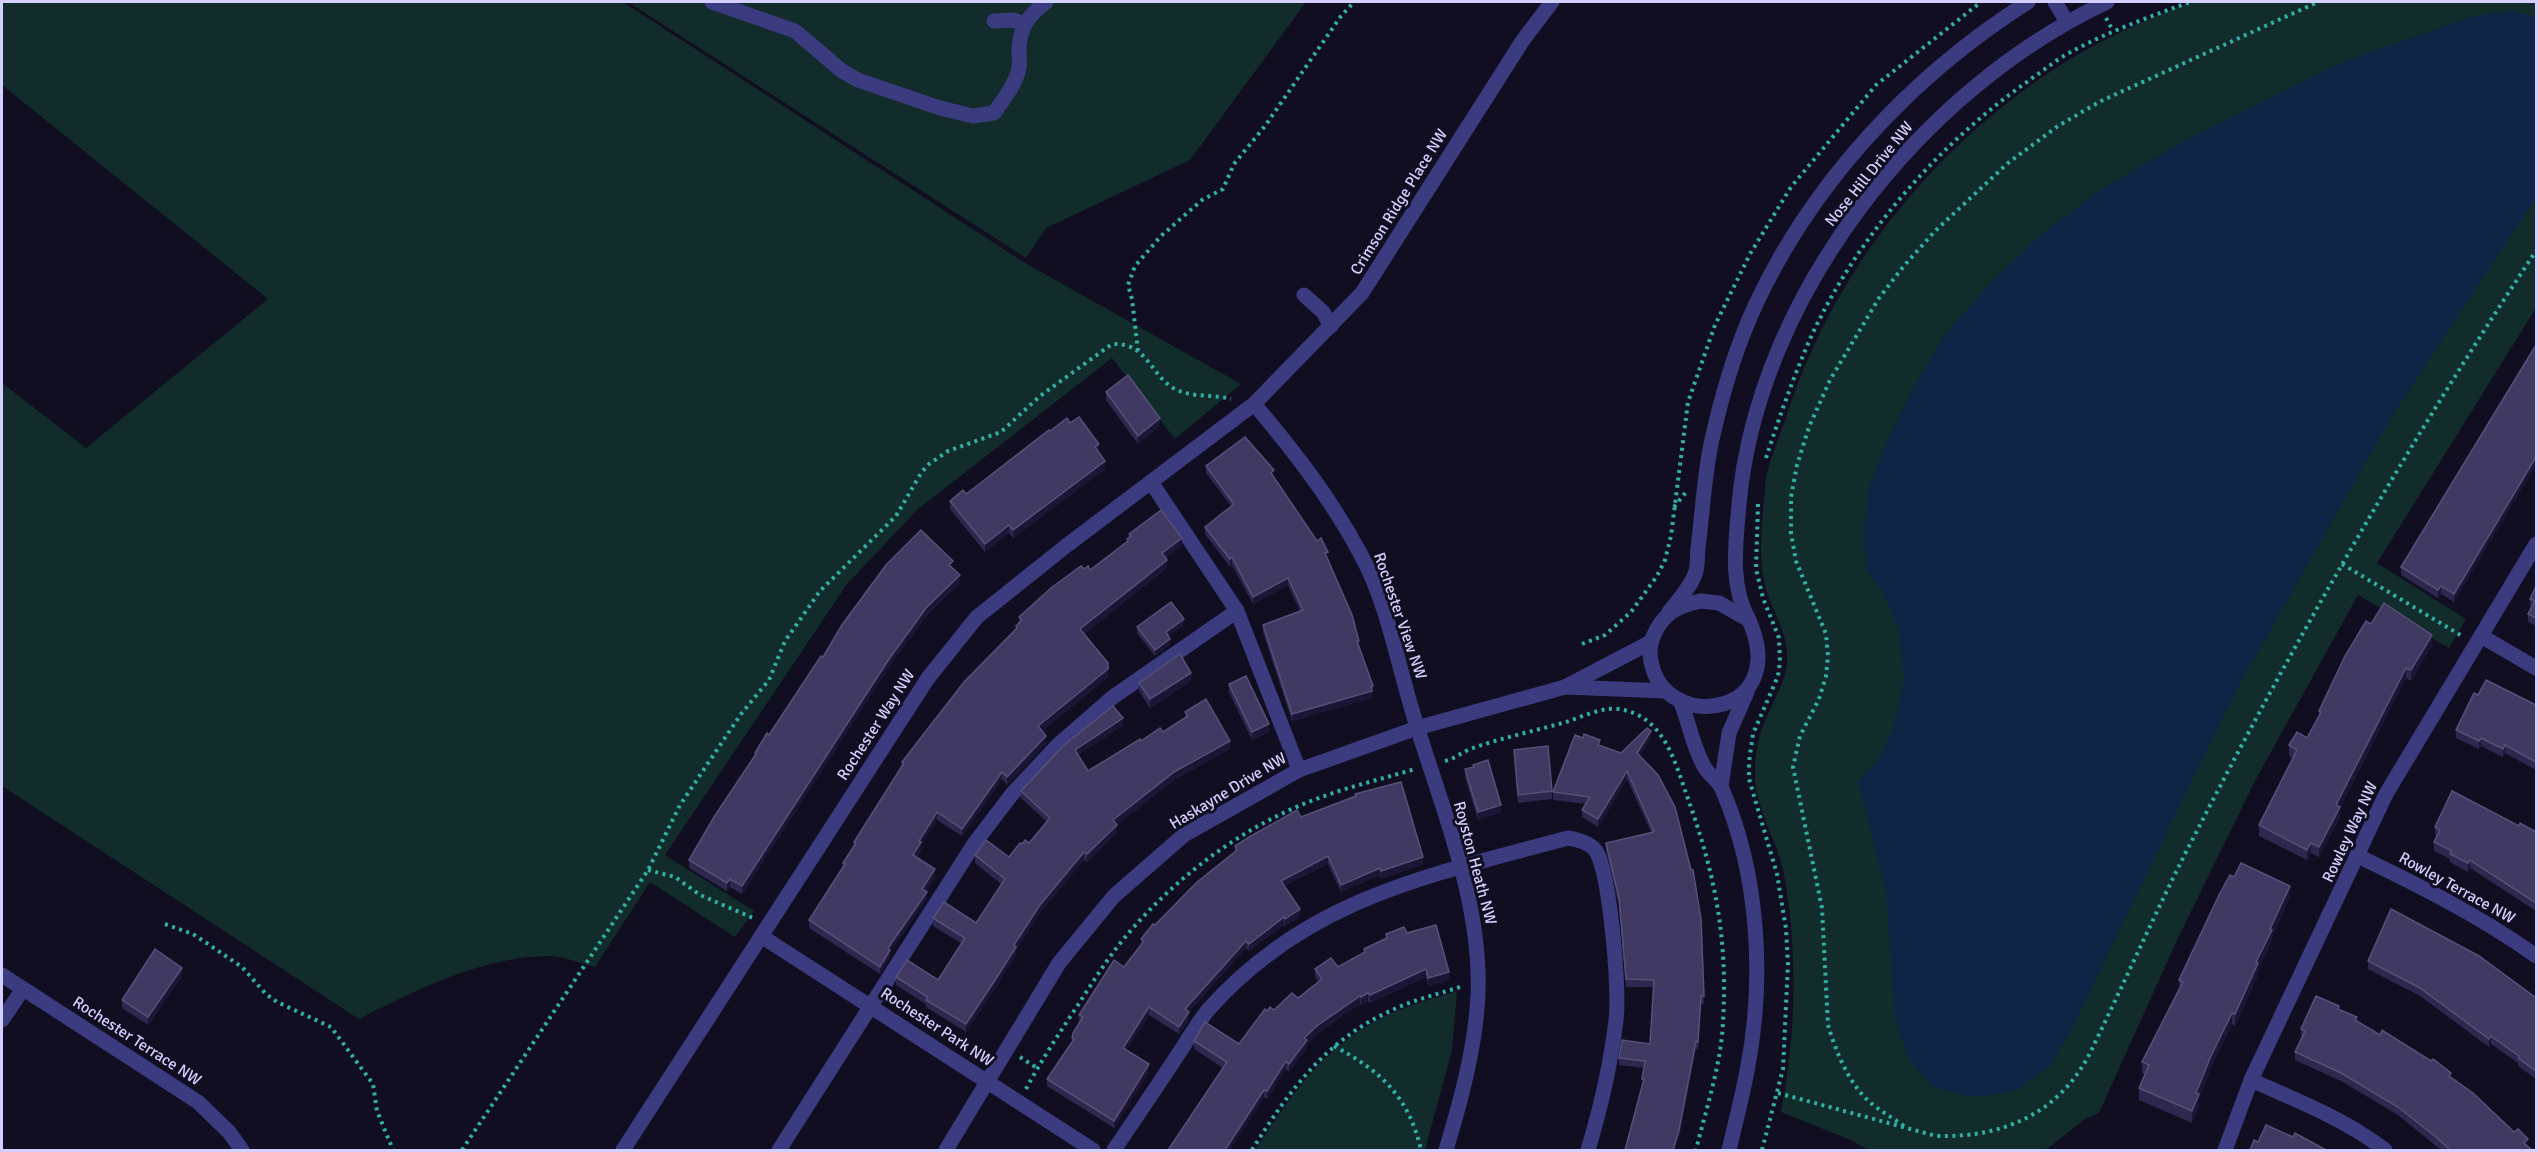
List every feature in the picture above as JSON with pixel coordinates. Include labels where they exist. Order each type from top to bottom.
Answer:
[{"type":"street","points":[[712,2],[795,31],[834,65],[858,80],[940,108],[973,116],[994,113],[1008,92],[1019,68],[1019,47],[1023,24],[1046,2]]},
{"type":"street","name":"Crimson Ridge Place NW","points":[[1254,404],[1362,292],[1523,40],[1552,2]]},
{"type":"street","name":"Nose Hill Drive NW","points":[[1669,612],[1696,572],[1707,465],[1736,351],[1755,305],[1783,253],[1814,204],[1889,113],[1957,54],[2028,2]]},
{"type":"street","points":[[2055,2],[2067,22]]},
{"type":"street","name":"Nose Hill Drive NW","points":[[1749,620],[1741,603],[1736,567],[1737,526],[1745,459],[1766,381],[1776,355],[1824,260],[1863,204],[1936,122],[1993,72],[2067,22],[2107,2]]},
{"type":"street","points":[[994,21],[1013,20],[1023,24]]},
{"type":"street","points":[[1304,295],[1323,312],[1331,326]]},
{"type":"street","name":"Rochester Way NW","points":[[623,1150],[928,678],[977,617],[1066,546],[1254,404]]},
{"type":"street","name":"Rochester View NW","points":[[1254,404],[1329,499],[1363,557],[1380,603],[1417,728]]},
{"type":"street","points":[[1151,482],[1237,610],[1299,770]]},
{"type":"street","name":"Rowley Way NW","points":[[2225,1150],[2251,1080],[2386,794],[2536,544]]},
{"type":"street","points":[[1721,786],[1729,733],[1757,671],[1760,654],[1756,637],[1749,620],[1719,603],[1701,601],[1684,604],[1669,612],[1657,626],[1651,642],[1650,660],[1655,676],[1666,691],[1680,700],[1709,707],[1719,706],[1739,697],[1752,682]]},
{"type":"street","points":[[779,1150],[974,844],[1012,794],[1057,746],[1113,697],[1237,610]]},
{"type":"street","points":[[2479,640],[2536,668]]},
{"type":"street","name":"Haskayne Drive NW","points":[[946,1150],[1059,963],[1114,896],[1184,835],[1299,770],[1417,728],[1565,687],[1651,642]]},
{"type":"street","name":"Haskayne Drive NW","points":[[1565,687],[1666,691]]},
{"type":"street","points":[[1680,700],[1705,768],[1721,786],[1737,832],[1749,882],[1756,940],[1756,1000],[1748,1069],[1729,1150]]},
{"type":"street","name":"Royston Heath NW","points":[[1417,728],[1461,867],[1476,937],[1478,996],[1468,1075],[1446,1150]]},
{"type":"street","points":[[1114,1150],[1207,1012],[1242,976],[1292,936],[1351,904],[1408,882],[1568,838],[1583,841],[1595,850],[1601,864],[1615,956],[1617,1018],[1588,1150]]},
{"type":"street","name":"Rowley Terrace NW","points":[[2358,856],[2430,891],[2501,931],[2536,956]]},
{"type":"street","name":"Rochester Park NW","points":[[760,936],[1093,1150]]},
{"type":"street","name":"Rochester Terrace NW","points":[[2,975],[198,1102],[229,1132],[242,1150]]},
{"type":"street","points":[[2,1020],[23,989]]},
{"type":"street","points":[[2251,1080],[2327,1114],[2385,1150]]},
{"type":"path","points":[[1138,351],[1132,299],[1128,285],[1135,266],[1161,236],[1202,200],[1223,189],[1234,164],[1265,126],[1341,16],[1354,2]]},
{"type":"path","points":[[1765,459],[1803,358],[1830,301],[1868,242],[1921,173],[1987,111],[2067,53],[2113,31],[2190,2]]},
{"type":"path","points":[[1904,1126],[1870,1102],[1846,1070],[1832,1039],[1828,1024],[1822,908],[1793,767],[1800,736],[1819,699],[1826,676],[1828,656],[1826,634],[1796,561],[1791,533],[1791,497],[1797,465],[1809,427],[1835,371],[1878,298],[1935,231],[2008,163],[2058,126],[2101,101],[2318,2]]},
{"type":"path","points":[[1778,1093],[1936,1136],[1957,1137],[2006,1127],[2047,1106],[2072,1083],[2095,1043],[2216,795],[2342,564],[2398,466],[2536,251]]},
{"type":"path","points":[[462,1150],[648,870],[680,805],[741,714],[769,680],[779,652],[795,625],[820,591],[896,516],[929,464],[948,450],[1000,432],[1040,396],[1107,346],[1119,344],[1138,351],[1153,365],[1167,384],[1184,394],[1232,399]]},
{"type":"path","points":[[1758,501],[1756,569],[1763,598],[1779,638],[1780,662],[1778,676],[1753,735],[1749,779],[1773,854],[1786,929],[1787,1016],[1783,1069],[1765,1142],[1760,1150]]},
{"type":"path","points":[[1582,644],[1605,635],[1631,612],[1657,576],[1665,560],[1671,536],[1674,508]]},
{"type":"path","points":[[2342,564],[2479,640]]},
{"type":"path","points":[[648,870],[675,877],[700,895],[753,918]]},
{"type":"path","points":[[165,924],[193,934],[242,967],[266,994],[277,1002],[331,1027],[374,1084],[377,1111],[393,1150]]},
{"type":"path","points":[[1252,1150],[1297,1083],[1334,1046],[1386,1012],[1460,987]]},
{"type":"path","points":[[1334,1046],[1366,1064],[1394,1090],[1411,1117],[1420,1150]]},
{"type":"green space","points":[[2,2],[623,2],[1025,263],[1241,384],[1175,439],[1112,358],[918,509],[847,584],[665,855],[754,911],[735,937],[650,882],[595,967],[552,956],[521,958],[497,963],[449,977],[359,1019],[2,786],[2,383],[86,448],[268,299],[2,85]]},
{"type":"green space","points":[[628,2],[1306,2],[1190,160],[1046,228],[1026,258]]},
{"type":"green space","points":[[2191,2],[2536,2],[2536,308],[2377,563],[2466,619],[2449,648],[2358,595],[2257,777],[2178,938],[2099,1113],[2085,1119],[2046,1150],[1868,1150],[1853,1141],[1781,1112],[1792,1023],[1792,934],[1781,862],[1759,800],[1755,774],[1759,737],[1782,682],[1787,661],[1785,641],[1768,595],[1761,562],[1762,523],[1768,468],[1809,357],[1834,306],[1864,256],[1937,166],[1979,126],[2024,90],[2072,58],[2130,27]]},
{"type":"green space","points":[[1457,991],[1452,1050],[1425,1150],[1255,1150],[1284,1107],[1315,1069],[1351,1037],[1396,1011]]},
{"type":"water","points":[[2512,11],[2536,17],[2536,198],[2392,416],[2233,696],[2069,1034],[2050,1066],[2016,1091],[1975,1097],[1934,1088],[1908,1058],[1895,1019],[1886,890],[1858,781],[1877,762],[1894,726],[1904,679],[1899,630],[1882,589],[1866,570],[1864,532],[1869,487],[1887,441],[1912,390],[1943,337],[1990,283],[2039,236],[2105,187],[2184,141],[2340,63],[2477,15]]},
{"type":"building","points":[[2536,345],[2536,457],[2454,594],[2441,586],[2438,590],[2401,567]]},
{"type":"building","points":[[1128,375],[1160,418],[1138,436],[1106,392]]},
{"type":"building","points":[[1079,417],[1099,444],[1095,447],[1105,461],[1013,530],[1009,525],[985,544],[950,501],[963,490],[966,494],[1067,418],[1070,423]]},
{"type":"building","points":[[1245,437],[1274,470],[1271,473],[1317,541],[1321,538],[1328,552],[1325,553],[1352,615],[1359,641],[1357,641],[1373,686],[1372,691],[1292,714],[1263,625],[1303,610],[1288,578],[1253,597],[1232,557],[1230,559],[1205,527],[1234,504],[1206,466]]},
{"type":"building","points":[[1161,510],[1182,538],[1162,553],[1167,560],[1080,629],[1108,663],[1108,669],[1038,726],[1046,736],[1007,777],[1002,772],[962,829],[937,812],[913,855],[935,869],[922,889],[927,892],[888,948],[890,950],[880,967],[809,920],[845,864],[843,863],[856,843],[854,842],[904,763],[902,762],[964,682],[1017,628],[1016,626],[1022,620],[1019,617],[1051,588],[1081,566],[1084,569],[1088,566],[1090,570],[1128,541],[1127,539],[1131,536],[1129,534]]},
{"type":"building","points":[[921,530],[953,561],[949,565],[960,575],[926,608],[889,659],[742,886],[730,879],[727,883],[689,860],[767,733],[769,735],[821,656],[823,657],[842,625],[886,565]]},
{"type":"building","points":[[2536,586],[2536,618],[2528,614],[2535,601],[2530,599]]},
{"type":"building","points":[[1171,602],[1184,619],[1166,632],[1170,639],[1155,650],[1137,627]]},
{"type":"building","points":[[2384,603],[2432,635],[2411,670],[2406,668],[2336,805],[2340,807],[2319,847],[2311,843],[2307,850],[2259,825],[2297,750],[2289,745],[2297,732],[2307,738],[2345,656],[2366,621],[2371,624]]},
{"type":"building","points":[[1180,654],[1191,673],[1150,699],[1139,683]]},
{"type":"building","points":[[1246,676],[1269,724],[1252,732],[1229,684]]},
{"type":"building","points":[[2486,680],[2536,705],[2536,762],[2505,745],[2503,749],[2481,738],[2479,741],[2456,730],[2474,693],[2478,695]]},
{"type":"building","points":[[1206,699],[1230,741],[1174,772],[1113,820],[1117,825],[1087,854],[1084,852],[1040,905],[966,1024],[926,1000],[928,997],[896,977],[907,960],[938,980],[965,938],[933,918],[944,902],[976,923],[1005,879],[975,855],[986,840],[1009,857],[1020,843],[1022,844],[1025,840],[1029,843],[1050,818],[1021,791],[1064,745],[1113,706],[1123,718],[1075,750],[1088,771],[1160,728],[1163,732],[1188,716],[1185,712]]},
{"type":"building","points":[[1647,728],[1651,731],[1637,753],[1658,775],[1675,807],[1691,870],[1693,870],[1701,919],[1704,996],[1701,996],[1698,1042],[1696,1041],[1673,1150],[1625,1150],[1644,1079],[1642,1079],[1645,1061],[1619,1058],[1622,1040],[1650,1044],[1654,980],[1626,979],[1619,898],[1606,843],[1654,832],[1627,771],[1598,819],[1582,810],[1590,797],[1553,792],[1575,735],[1583,738],[1584,734],[1600,740],[1598,745],[1621,753]]},
{"type":"building","points":[[1548,746],[1552,791],[1518,795],[1514,750]]},
{"type":"building","points":[[1488,760],[1501,805],[1478,812],[1465,769]]},
{"type":"building","points":[[1401,782],[1423,857],[1381,871],[1380,868],[1341,885],[1328,856],[1281,881],[1300,909],[1285,919],[1284,917],[1249,944],[1246,941],[1185,1009],[1189,1012],[1179,1027],[1149,1007],[1123,1048],[1149,1064],[1114,1121],[1047,1079],[1074,1039],[1072,1038],[1073,1033],[1083,1017],[1079,1015],[1114,960],[1124,967],[1144,941],[1141,939],[1153,924],[1155,925],[1196,883],[1237,850],[1235,846],[1297,810],[1301,817],[1356,796],[1355,794]]},
{"type":"building","points":[[2452,791],[2519,826],[2520,823],[2536,832],[2536,903],[2470,860],[2468,863],[2450,854],[2452,851],[2434,842],[2440,830],[2435,827]]},
{"type":"building","points":[[2241,863],[2290,886],[2235,1014],[2232,1013],[2211,1056],[2196,1093],[2199,1094],[2192,1111],[2139,1088],[2149,1065],[2142,1062],[2183,982],[2179,980],[2219,895],[2230,875],[2234,877]]},
{"type":"building","points":[[2391,909],[2479,956],[2536,998],[2536,1071],[2518,1058],[2519,1056],[2491,1036],[2489,1039],[2420,988],[2368,961]]},
{"type":"building","points":[[1436,925],[1449,972],[1428,978],[1426,969],[1370,995],[1368,993],[1360,996],[1318,1025],[1304,1038],[1307,1040],[1289,1064],[1286,1061],[1267,1091],[1264,1090],[1225,1150],[1168,1150],[1227,1062],[1194,1041],[1205,1022],[1239,1044],[1265,1009],[1267,1011],[1270,1007],[1274,1010],[1292,993],[1298,998],[1322,979],[1315,969],[1331,958],[1338,967],[1365,952],[1364,949],[1387,938],[1386,934],[1404,927],[1407,933]]},
{"type":"building","points":[[155,949],[182,968],[148,1017],[122,1000]]},
{"type":"building","points":[[2316,996],[2339,1006],[2338,1009],[2357,1017],[2355,1020],[2380,1035],[2382,1030],[2431,1061],[2433,1059],[2451,1073],[2449,1076],[2473,1093],[2514,1132],[2518,1129],[2528,1139],[2524,1143],[2532,1150],[2450,1150],[2398,1107],[2341,1073],[2295,1052],[2305,1031],[2301,1029]]},
{"type":"building","points":[[2266,1125],[2293,1137],[2295,1133],[2326,1150],[2250,1150],[2254,1140],[2258,1142]]}]
